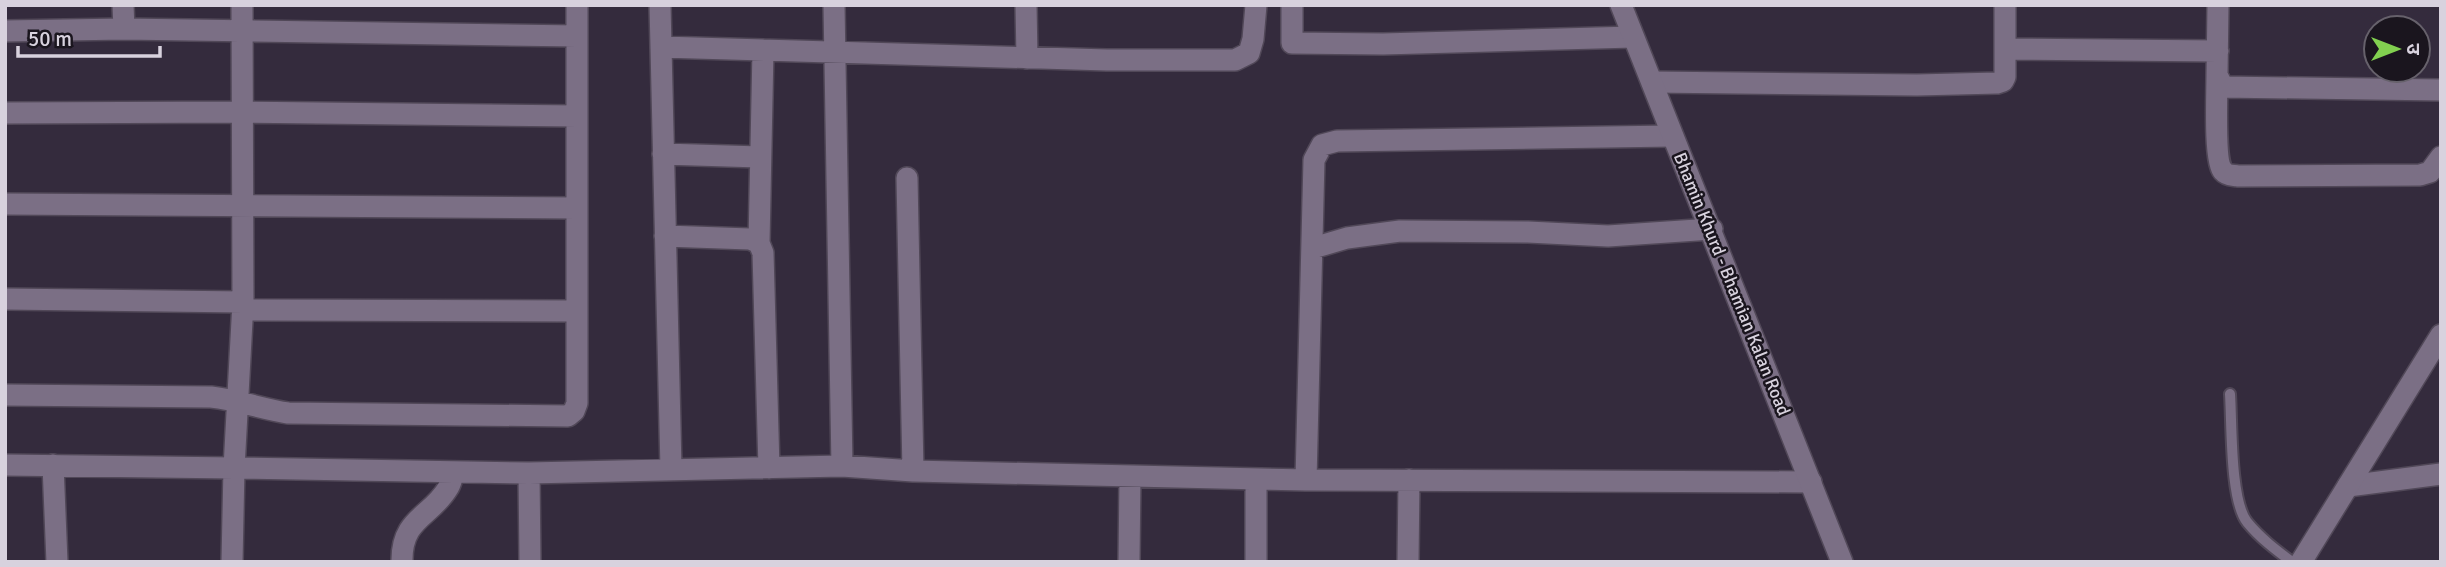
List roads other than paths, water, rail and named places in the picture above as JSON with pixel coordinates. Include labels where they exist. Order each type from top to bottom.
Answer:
[{"type":"street","points":[[123,5],[124,29]]},
{"type":"street","points":[[232,562],[242,306],[242,5]]},
{"type":"street","points":[[5,395],[177,396],[238,400],[288,413],[559,417],[574,411],[577,403],[577,5]]},
{"type":"street","points":[[660,5],[671,469]]},
{"type":"street","points":[[834,5],[842,466]]},
{"type":"street","points":[[1026,5],[1027,58]]},
{"type":"street","points":[[661,47],[1027,58],[1235,60],[1249,53],[1256,5]]},
{"type":"street","points":[[1292,5],[1292,43],[1383,44],[1633,37]]},
{"type":"street","name":"Bhamin Khurd - Bhamian Kalan Road","points":[[1621,5],[1842,562]]},
{"type":"street","points":[[1652,82],[1917,85],[1997,83],[2003,81],[2005,76],[2006,5]]},
{"type":"street","points":[[2218,5],[2217,153],[2220,169],[2226,174],[2420,175],[2430,172],[2441,157]]},
{"type":"street","points":[[5,31],[124,29],[577,36]]},
{"type":"street","points":[[2007,49],[2218,51]]},
{"type":"street","points":[[763,50],[759,243],[763,253],[769,468]]},
{"type":"street","points":[[2217,75],[2223,87],[2230,89],[2441,90]]},
{"type":"street","points":[[5,113],[241,112],[577,116]]},
{"type":"street","points":[[1306,480],[1314,160],[1322,145],[1337,141],[1672,136]]},
{"type":"street","points":[[663,155],[760,157]]},
{"type":"street","points":[[907,178],[914,471]]},
{"type":"street","points":[[5,204],[577,208]]},
{"type":"street","points":[[1313,248],[1347,238],[1400,231],[1608,236],[1712,229]]},
{"type":"street","points":[[665,236],[750,239],[759,243]]},
{"type":"street","points":[[5,299],[577,312]]},
{"type":"street","points":[[2301,562],[2441,335]]},
{"type":"street","points":[[53,465],[57,562]]},
{"type":"street","points":[[5,466],[529,473],[842,466],[914,471],[1306,480],[1811,482]]},
{"type":"street","points":[[402,562],[406,535],[418,517],[448,488],[454,472]]},
{"type":"street","points":[[529,473],[530,562]]},
{"type":"street","points":[[2348,486],[2441,474]]},
{"type":"street","points":[[1129,562],[1130,476]]},
{"type":"street","points":[[1256,479],[1256,562]]},
{"type":"street","points":[[1409,480],[1409,562]]},
{"type":"lane","points":[[2230,394],[2236,496],[2245,520],[2292,562]]}]
